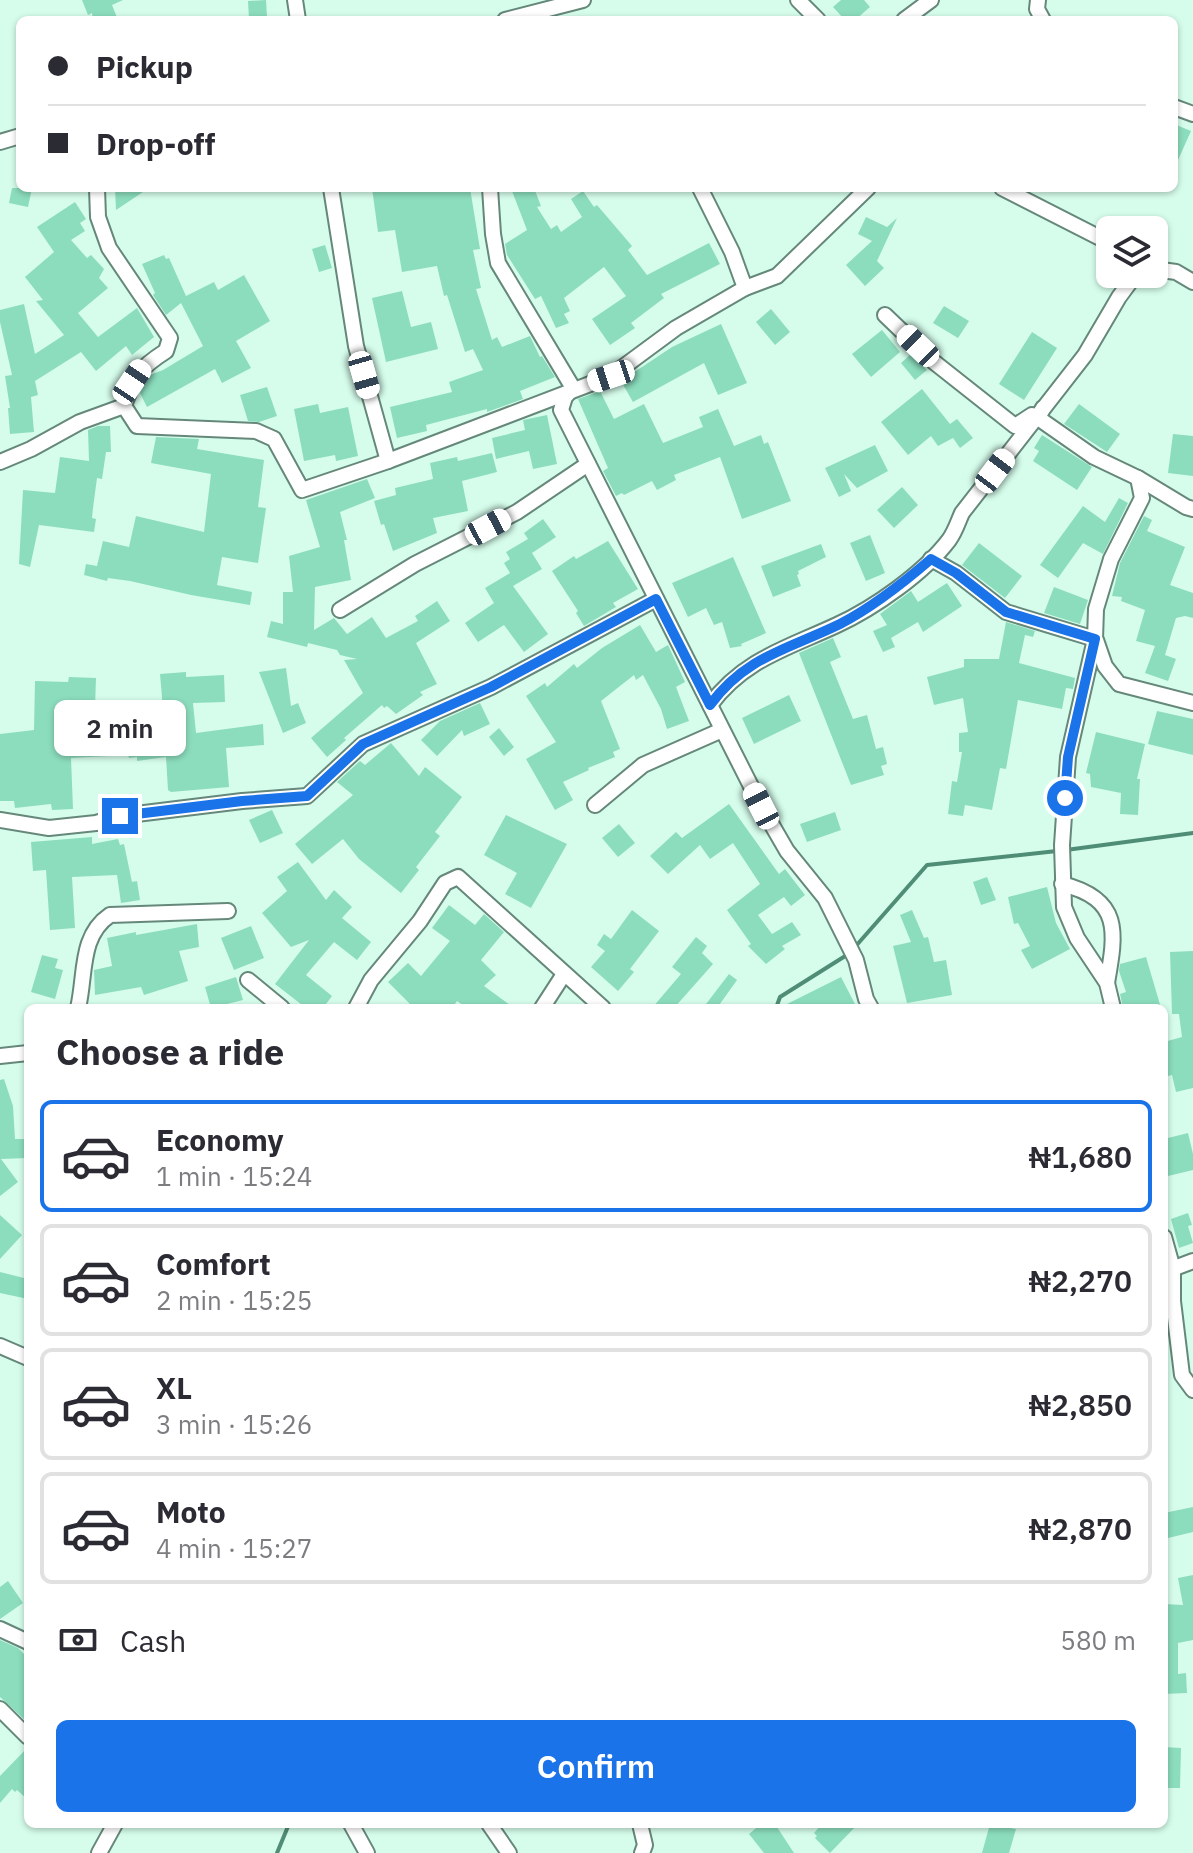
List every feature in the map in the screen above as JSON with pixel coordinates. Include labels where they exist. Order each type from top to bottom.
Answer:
[{"type":"street","points":[[521,16],[583,0]]},
{"type":"street","points":[[798,0],[814,16]]},
{"type":"street","points":[[909,16],[931,0]]},
{"type":"street","points":[[97,192],[98,217],[109,248],[170,338],[166,351],[143,366],[132,382],[124,406]]},
{"type":"street","points":[[332,192],[356,346],[388,461]]},
{"type":"street","points":[[490,192],[498,263],[573,388]]},
{"type":"street","points":[[702,192],[732,252],[745,288]]},
{"type":"street","points":[[124,406],[137,426],[256,431],[274,439],[302,490],[388,461],[611,376],[676,328],[745,288],[777,276],[864,192]]},
{"type":"street","points":[[1010,192],[1096,236]]},
{"type":"street","points":[[1168,271],[1193,282]]},
{"type":"street","points":[[710,705],[724,686],[766,655],[838,625],[870,607],[931,559],[950,539],[962,513],[1085,355],[1126,288]]},
{"type":"street","points":[[885,315],[934,362],[1015,426],[1043,408]]},
{"type":"street","points":[[573,388],[565,397],[561,410],[722,730],[787,851],[825,898],[856,960],[869,1004]]},
{"type":"street","points":[[0,462],[80,422],[124,406]]},
{"type":"street","points":[[1043,408],[1039,417],[1041,420],[1094,457],[1193,509]]},
{"type":"street","points":[[340,610],[415,564],[517,512],[588,464]]},
{"type":"street","points":[[1112,1004],[1107,983],[1077,938],[1064,907],[1062,851],[1068,757],[1095,639],[1096,609],[1111,559],[1142,498],[1138,478]]},
{"type":"street","points":[[931,559],[956,573],[1006,612],[1095,639]]},
{"type":"street","points":[[0,820],[49,828],[96,823],[120,816],[307,796],[363,744],[491,687],[656,599]]},
{"type":"street","points":[[1095,639],[1105,666],[1119,684],[1193,703]]},
{"type":"street","points":[[595,805],[643,765],[722,730]]},
{"type":"street","points":[[358,1004],[371,980],[420,921],[445,883],[458,877],[598,1004]]},
{"type":"street","points":[[1062,884],[1082,889],[1094,897],[1104,904],[1111,918],[1114,938],[1107,983]]},
{"type":"street","points":[[79,1004],[92,932],[110,915],[228,911]]},
{"type":"street","points":[[545,1004],[564,974]]},
{"type":"street","points":[[248,980],[277,1004]]},
{"type":"street","points":[[0,1056],[24,1054]]},
{"type":"street","points":[[1193,1261],[1169,1271],[1182,1375],[1193,1390]]},
{"type":"street","points":[[0,1346],[24,1356]]},
{"type":"street","points":[[0,1629],[24,1640]]},
{"type":"street","points":[[0,1709],[24,1733]]},
{"type":"street","points":[[99,1853],[113,1828]]},
{"type":"street","points":[[353,1828],[367,1853]]},
{"type":"street","points":[[492,1828],[509,1853]]},
{"type":"street","points":[[641,1828],[645,1845],[642,1853]]},
{"type":"building","points":[[82,0],[123,0],[112,5],[116,16],[88,15]]},
{"type":"building","points":[[266,0],[267,16],[249,16],[248,1]]},
{"type":"building","points":[[841,0],[864,0],[870,7],[860,16],[841,16],[833,7]]},
{"type":"building","points":[[1178,126],[1191,131],[1178,160]]},
{"type":"building","points":[[12,188],[16,188],[16,192],[31,192],[28,207],[9,203]]},
{"type":"building","points":[[115,192],[143,192],[116,210]]},
{"type":"building","points":[[373,192],[471,192],[480,249],[473,250],[481,288],[476,289],[492,340],[497,337],[502,347],[530,336],[555,377],[520,391],[523,399],[487,412],[487,409],[426,425],[427,431],[397,438],[390,407],[452,392],[449,382],[483,370],[473,349],[465,352],[447,295],[444,296],[437,266],[402,272],[395,230],[378,232]]},
{"type":"building","points":[[512,192],[536,192],[541,206],[537,207],[551,229],[557,225],[561,232],[582,217],[571,199],[584,192],[632,246],[628,250],[647,275],[709,243],[720,264],[661,294],[664,298],[631,323],[635,328],[610,345],[592,319],[626,296],[604,267],[564,298],[570,311],[564,314],[569,323],[556,328],[541,296],[535,299],[507,255],[505,244],[527,230]]},
{"type":"building","points":[[75,202],[86,219],[80,223],[85,231],[71,240],[87,258],[91,255],[104,269],[99,278],[108,288],[78,313],[98,337],[137,308],[154,337],[132,355],[126,346],[96,371],[81,352],[35,381],[38,395],[31,397],[34,432],[10,434],[5,376],[12,375],[0,310],[24,304],[35,354],[64,335],[36,301],[43,300],[25,277],[54,252],[37,227]]},
{"type":"building","points":[[866,217],[887,227],[897,218],[877,261],[884,268],[865,286],[846,265],[872,241],[858,234]]},
{"type":"building","points":[[325,245],[332,268],[319,272],[312,249]]},
{"type":"building","points":[[164,255],[166,259],[169,258],[186,296],[214,282],[218,290],[244,275],[270,321],[236,341],[251,368],[222,383],[215,369],[147,407],[140,393],[150,375],[203,346],[181,303],[166,315],[153,295],[155,293],[142,264]]},
{"type":"building","points":[[402,291],[411,327],[431,322],[438,349],[386,362],[372,298]]},
{"type":"building","points":[[944,306],[969,321],[958,338],[933,323]]},
{"type":"building","points":[[771,309],[790,332],[775,345],[756,322]]},
{"type":"building","points":[[721,324],[747,383],[718,395],[704,363],[633,402],[621,381],[672,347]]},
{"type":"building","points":[[882,330],[900,352],[871,377],[852,354]]},
{"type":"building","points":[[1032,332],[1057,348],[1024,400],[999,384]]},
{"type":"building","points":[[911,354],[927,370],[915,380],[901,363]]},
{"type":"building","points":[[267,387],[277,416],[259,422],[248,421],[240,395]]},
{"type":"building","points":[[922,389],[950,424],[957,419],[973,438],[960,448],[953,438],[938,446],[931,436],[908,455],[881,422]]},
{"type":"building","points":[[600,391],[614,419],[644,404],[663,443],[703,427],[699,417],[718,409],[734,446],[761,435],[764,444],[768,442],[791,501],[742,519],[720,457],[674,475],[676,480],[657,490],[652,481],[616,496],[603,471],[608,468],[578,399]]},
{"type":"building","points":[[318,404],[320,413],[348,407],[358,456],[336,461],[335,455],[304,461],[294,409]]},
{"type":"building","points":[[1079,404],[1120,434],[1107,452],[1064,424]]},
{"type":"building","points":[[547,415],[557,464],[533,469],[529,451],[496,459],[492,438],[525,430],[523,420]]},
{"type":"building","points":[[110,426],[111,452],[106,452],[102,479],[97,478],[92,518],[96,519],[94,532],[39,525],[30,567],[19,564],[23,490],[55,493],[60,457],[89,461],[88,430]]},
{"type":"building","points":[[1173,434],[1193,436],[1193,476],[1168,473]]},
{"type":"building","points":[[1042,435],[1092,467],[1077,490],[1033,461],[1039,451],[1034,448]]},
{"type":"building","points":[[156,437],[199,439],[197,449],[264,460],[258,507],[266,508],[258,563],[222,557],[217,585],[252,592],[250,605],[84,575],[86,564],[97,566],[103,541],[129,547],[136,516],[204,532],[211,474],[151,463]]},
{"type":"building","points":[[875,445],[888,471],[857,488],[844,474],[851,491],[839,497],[825,468]]},
{"type":"building","points":[[492,453],[497,472],[462,481],[468,511],[433,518],[437,533],[393,551],[374,501],[396,495],[395,488],[433,479],[430,463],[457,457],[458,461]]},
{"type":"building","points":[[367,479],[375,498],[340,512],[347,540],[344,540],[351,580],[315,587],[314,630],[334,618],[347,634],[372,617],[386,638],[418,621],[415,616],[437,601],[450,621],[416,643],[437,684],[420,692],[423,695],[396,714],[382,705],[327,757],[311,738],[363,693],[344,660],[357,659],[340,655],[337,650],[308,643],[307,647],[267,637],[271,621],[283,624],[283,592],[293,592],[289,556],[320,547],[306,500]]},
{"type":"building","points":[[902,487],[918,505],[894,528],[877,510]]},
{"type":"building","points":[[1119,498],[1128,503],[1103,554],[1083,543],[1058,578],[1040,565],[1083,506],[1105,522]]},
{"type":"building","points":[[1144,516],[1152,520],[1147,531],[1185,547],[1170,585],[1193,593],[1193,618],[1176,618],[1165,655],[1176,659],[1168,681],[1145,673],[1155,646],[1136,641],[1145,610],[1121,601],[1122,597],[1112,596],[1120,563]]},
{"type":"building","points":[[543,519],[556,537],[532,553],[542,569],[513,586],[548,634],[524,652],[504,625],[478,642],[465,623],[494,603],[485,588],[510,573],[504,563],[510,559],[506,552],[528,539],[524,533]]},
{"type":"building","points":[[870,535],[885,573],[866,581],[850,543]]},
{"type":"building","points":[[608,541],[638,589],[613,603],[616,607],[584,626],[552,571],[574,556],[576,559]]},
{"type":"building","points":[[979,543],[1022,576],[1005,598],[962,565]]},
{"type":"building","points":[[821,544],[826,557],[798,571],[801,586],[773,597],[761,566]]},
{"type":"building","points":[[733,557],[766,633],[742,646],[730,648],[722,622],[714,625],[706,608],[688,617],[672,583]]},
{"type":"building","points":[[947,583],[962,606],[923,632],[918,622],[891,638],[895,647],[883,652],[873,631],[887,625],[880,614],[911,591],[918,602]]},
{"type":"building","points":[[1054,587],[1088,600],[1080,624],[1044,613]]},
{"type":"building","points":[[1006,622],[1035,631],[1033,637],[1025,635],[1019,663],[1075,678],[1073,689],[1066,688],[1062,709],[1018,700],[1006,769],[1000,768],[992,810],[965,805],[963,816],[948,814],[952,781],[957,782],[962,752],[959,752],[959,733],[968,732],[963,698],[934,705],[927,677],[964,667],[964,659],[999,659]]},
{"type":"building","points":[[640,625],[656,652],[668,645],[685,682],[676,687],[689,721],[667,729],[661,709],[643,675],[636,680],[634,675],[601,701],[620,749],[613,752],[615,757],[563,782],[573,800],[555,810],[526,759],[556,742],[526,696],[545,683],[547,687],[574,664],[577,668],[602,648]]},
{"type":"building","points":[[833,638],[841,657],[830,662],[853,719],[867,715],[876,749],[883,747],[887,764],[881,766],[884,775],[851,785],[799,653]]},
{"type":"building","points":[[286,668],[291,706],[298,703],[306,723],[283,733],[259,672]]},
{"type":"building","points":[[186,672],[186,677],[224,675],[225,702],[193,703],[196,733],[263,724],[264,745],[226,748],[229,787],[171,792],[168,790],[166,757],[137,761],[137,757],[129,758],[128,755],[71,758],[73,809],[52,810],[51,804],[15,808],[14,801],[0,801],[0,734],[34,730],[35,681],[68,682],[69,677],[96,678],[94,739],[103,739],[103,743],[156,737],[153,710],[163,709],[160,674]]},
{"type":"building","points":[[789,695],[801,721],[754,744],[742,718]]},
{"type":"building","points":[[480,703],[490,724],[464,736],[462,730],[437,756],[421,740],[440,721]]},
{"type":"building","points":[[1157,711],[1193,719],[1193,755],[1148,744]]},
{"type":"building","points":[[499,728],[514,747],[504,756],[489,737]]},
{"type":"building","points":[[1096,732],[1145,744],[1137,779],[1140,779],[1138,815],[1120,814],[1121,793],[1091,787],[1090,774],[1086,773]]},
{"type":"building","points":[[391,743],[419,776],[425,767],[462,797],[435,832],[440,836],[401,893],[359,859],[343,839],[312,864],[295,844],[353,795],[337,782],[360,761],[365,765]]},
{"type":"building","points":[[729,804],[779,874],[785,869],[805,895],[791,906],[784,897],[758,915],[772,934],[792,922],[801,935],[782,946],[785,949],[766,964],[748,946],[751,944],[727,910],[760,884],[733,843],[710,859],[700,845],[668,874],[650,856],[676,832],[682,838]]},
{"type":"building","points":[[272,810],[283,833],[260,843],[249,820]]},
{"type":"building","points":[[835,812],[841,830],[807,842],[800,824]]},
{"type":"building","points":[[506,815],[567,844],[531,908],[505,894],[517,873],[484,855]]},
{"type":"building","points":[[619,824],[635,843],[618,857],[602,838]]},
{"type":"building","points":[[92,837],[92,844],[118,839],[120,845],[124,844],[132,882],[137,881],[140,900],[121,903],[117,875],[72,877],[75,928],[50,930],[46,870],[33,871],[31,842]]},
{"type":"building","points":[[298,862],[326,900],[334,890],[352,907],[342,918],[371,942],[357,960],[334,942],[306,975],[332,996],[326,1004],[301,1004],[275,984],[309,940],[291,947],[262,913],[287,891],[277,877]]},
{"type":"building","points":[[987,877],[996,900],[981,905],[973,882]]},
{"type":"building","points":[[1047,887],[1056,923],[1070,949],[1032,969],[1021,950],[1030,946],[1018,923],[1014,924],[1008,897]]},
{"type":"building","points":[[449,905],[475,925],[484,914],[504,932],[481,960],[496,975],[484,986],[509,1004],[461,1004],[457,1001],[455,1004],[410,1004],[388,982],[408,963],[421,976],[450,941],[432,928]]},
{"type":"building","points":[[632,910],[659,931],[630,969],[634,972],[618,991],[591,967],[605,951],[597,945],[604,934],[611,939]]},
{"type":"building","points":[[912,910],[924,938],[928,937],[934,962],[946,960],[952,995],[907,1003],[893,946],[911,942],[900,915]]},
{"type":"building","points":[[197,924],[199,947],[179,951],[188,981],[144,995],[141,987],[95,995],[94,970],[112,966],[107,938]]},
{"type":"building","points":[[251,926],[264,958],[234,970],[221,938]]},
{"type":"building","points":[[696,937],[707,946],[702,953],[713,964],[678,1004],[655,1004],[681,974],[672,967]]},
{"type":"building","points":[[1193,951],[1193,1088],[1176,1092],[1172,1075],[1168,1076],[1168,1041],[1182,1037],[1179,1014],[1172,1014],[1170,952]]},
{"type":"building","points":[[42,955],[58,959],[55,968],[63,970],[55,999],[31,992]]},
{"type":"building","points":[[1146,957],[1160,1004],[1122,1004],[1120,994],[1126,992],[1119,971],[1120,964]]},
{"type":"building","points":[[729,974],[737,980],[720,1004],[706,1004]]},
{"type":"building","points":[[236,977],[243,1000],[210,1004],[205,987]]},
{"type":"building","points":[[841,977],[855,1004],[787,1004]]},
{"type":"building","points":[[4,1079],[13,1106],[15,1139],[24,1139],[24,1158],[1,1159],[18,1182],[0,1196],[0,1080]]},
{"type":"building","points":[[1188,1133],[1193,1170],[1168,1176],[1168,1138]]},
{"type":"building","points":[[1188,1213],[1193,1243],[1179,1248],[1171,1219]]},
{"type":"building","points":[[0,1215],[22,1235],[0,1259]]},
{"type":"building","points":[[0,1272],[24,1278],[24,1298],[0,1293]]},
{"type":"building","points":[[1193,1507],[1193,1532],[1168,1538],[1168,1512]]},
{"type":"building","points":[[1193,1575],[1193,1640],[1178,1643],[1178,1674],[1186,1673],[1187,1693],[1168,1694],[1168,1604],[1183,1605],[1178,1578]]},
{"type":"building","points":[[8,1581],[23,1603],[0,1619],[0,1587]]},
{"type":"building","points":[[0,1640],[24,1654],[24,1719],[0,1697]]},
{"type":"building","points":[[1168,1747],[1181,1748],[1180,1788],[1168,1788]]},
{"type":"building","points":[[24,1751],[24,1796],[12,1789],[0,1803],[0,1776]]},
{"type":"building","points":[[756,1828],[778,1828],[794,1853],[764,1853],[749,1834]]},
{"type":"building","points":[[818,1828],[854,1828],[830,1853],[814,1833]]},
{"type":"building","points":[[989,1828],[1016,1829],[1009,1853],[982,1853]]},
{"type":"waterway","points":[[1066,850],[1193,833]]},
{"type":"waterway","points":[[855,947],[927,865],[1057,851]]},
{"type":"waterway","points":[[777,1004],[780,997],[850,953]]},
{"type":"waterway","points":[[277,1853],[287,1828]]},
{"type":"route","points":[[120,816],[307,796],[363,744],[491,687],[656,599],[710,705],[724,686],[766,655],[838,625],[870,607],[931,559],[956,573],[1006,612],[1095,639],[1068,757],[1065,798]]}]
